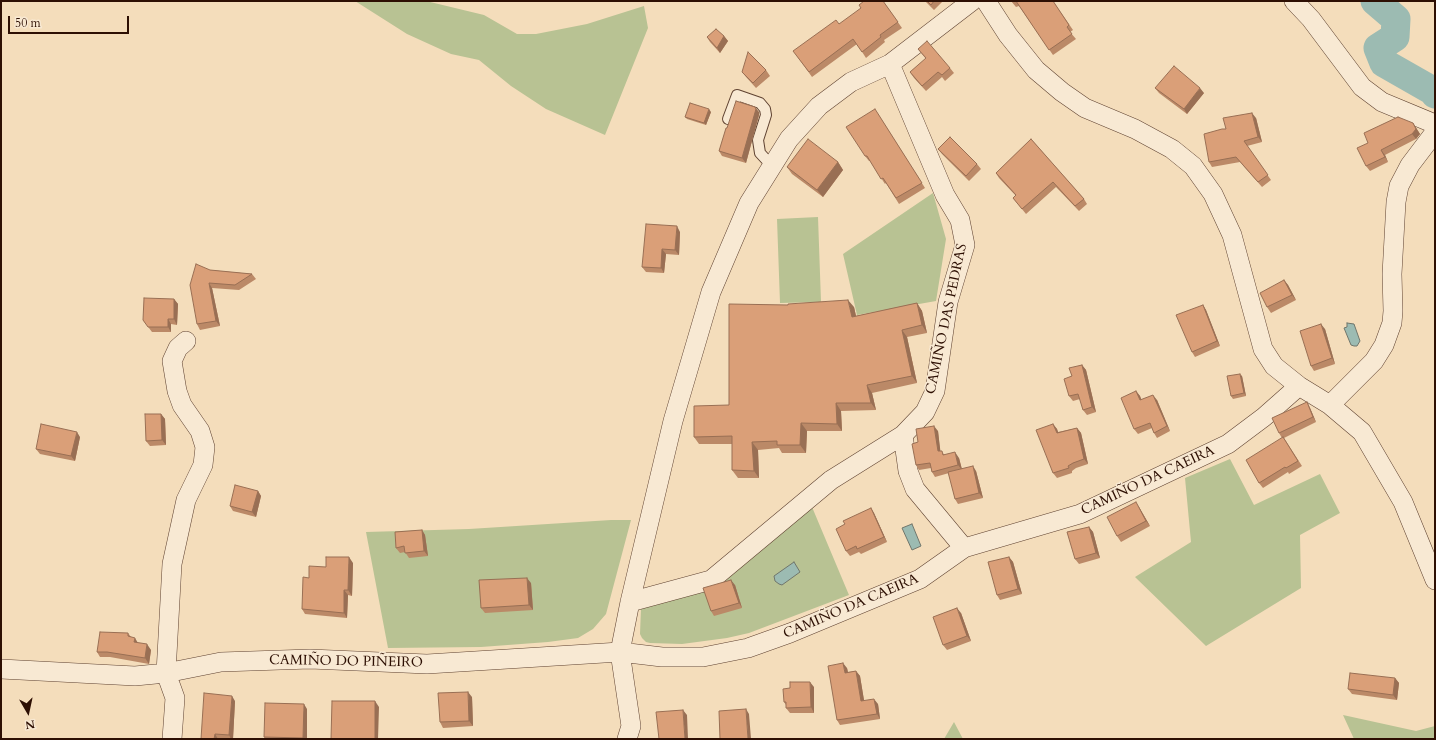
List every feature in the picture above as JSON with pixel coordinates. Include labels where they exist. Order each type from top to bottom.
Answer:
[{"type":"street","points":[[627,739],[631,726],[620,652],[630,602],[673,421],[712,292],[749,203],[789,139],[819,106],[851,82],[890,64],[972,1]]},
{"type":"street","points":[[986,1],[1008,35],[1036,70],[1062,92],[1085,108],[1135,129],[1172,149],[1193,166],[1213,194],[1232,235],[1263,349],[1274,366],[1299,386],[1330,405],[1362,432],[1402,502],[1435,580]]},
{"type":"street","points":[[1294,1],[1311,19],[1362,87],[1382,102],[1435,124]]},
{"type":"street","name":"CAMIÑO DAS PEDRAS","points":[[630,602],[710,580],[831,480],[903,436],[925,412],[935,391],[948,302],[965,245],[960,220],[945,194],[890,64]]},
{"type":"street","points":[[1330,405],[1374,361],[1384,345],[1392,323],[1392,274],[1396,202],[1399,186],[1410,165],[1435,132]]},
{"type":"street","points":[[172,739],[175,698],[166,673],[172,564],[186,500],[203,465],[205,447],[200,431],[182,405],[177,391],[172,361],[178,348],[186,341]]},
{"type":"street","name":"CAMIÑO DA CAEIRA","points":[[620,652],[662,657],[703,658],[748,648],[790,633],[920,579],[964,548],[1080,514],[1228,444],[1264,417],[1299,386]]},
{"type":"street","points":[[903,436],[908,472],[915,489],[964,548]]},
{"type":"street","name":"CAMIÑO DO PIÑEIRO","points":[[1,669],[136,676],[166,673],[222,662],[310,659],[427,664],[620,652]]},
{"type":"lane","points":[[728,119],[737,95],[760,103],[765,108],[766,115],[758,140],[760,153],[772,166]]},
{"type":"green space","points":[[355,1],[426,1],[484,15],[517,34],[536,34],[587,24],[644,6],[648,28],[605,135],[546,109],[511,86],[479,60],[451,54],[407,34]]},
{"type":"green space","points":[[933,193],[946,239],[936,301],[857,315],[843,254]]},
{"type":"green space","points":[[818,217],[821,302],[780,303],[777,219]]},
{"type":"green space","points":[[1230,459],[1254,505],[1320,474],[1340,513],[1300,535],[1301,588],[1206,646],[1135,577],[1191,542],[1185,478]]},
{"type":"green space","points":[[812,507],[849,595],[749,633],[727,638],[682,644],[650,643],[646,642],[642,638],[640,634],[641,608],[713,585]]},
{"type":"green space","points":[[631,520],[606,614],[593,629],[578,638],[548,642],[481,647],[388,648],[366,532],[469,529]]},
{"type":"green space","points":[[1343,715],[1416,731],[1435,726],[1435,739],[1354,739]]},
{"type":"green space","points":[[954,722],[963,739],[944,739]]},
{"type":"water","points":[[1347,323],[1354,324],[1360,341],[1357,346],[1351,345],[1344,328],[1347,327]]},
{"type":"water","points":[[912,524],[921,546],[912,550],[902,528]]},
{"type":"water","points":[[794,562],[800,572],[782,585],[775,581],[774,576]]},
{"type":"building","points":[[864,1],[883,1],[898,22],[880,35],[881,37],[862,52],[853,39],[809,72],[793,51],[836,20],[839,24],[861,8],[859,5]]},
{"type":"building","points":[[927,1],[934,1],[931,5]]},
{"type":"building","points":[[1016,1],[1053,1],[1069,25],[1067,27],[1072,34],[1049,50]]},
{"type":"building","points":[[716,29],[724,36],[717,48],[707,37]]},
{"type":"building","points":[[927,41],[950,68],[942,75],[938,72],[922,86],[910,72],[926,58],[918,49]]},
{"type":"building","points":[[748,52],[766,70],[753,83],[742,72]]},
{"type":"building","points":[[1174,66],[1200,88],[1184,109],[1155,88]]},
{"type":"building","points":[[736,101],[755,107],[756,109],[742,158],[719,151]]},
{"type":"building","points":[[690,103],[709,109],[704,123],[685,117]]},
{"type":"building","points":[[875,109],[922,183],[896,198],[883,178],[881,179],[867,156],[865,156],[846,127]]},
{"type":"building","points":[[1252,113],[1258,137],[1244,141],[1268,175],[1258,182],[1236,157],[1209,162],[1204,134],[1226,129],[1223,118]]},
{"type":"building","points":[[1398,117],[1413,123],[1416,129],[1412,134],[1381,150],[1385,157],[1366,166],[1357,148],[1368,143],[1364,133]]},
{"type":"building","points":[[950,137],[977,164],[966,176],[938,149]]},
{"type":"building","points":[[808,139],[838,162],[817,190],[787,167]]},
{"type":"building","points":[[1031,139],[1084,199],[1075,206],[1053,182],[1022,209],[1013,198],[1016,195],[996,173]]},
{"type":"building","points":[[646,224],[677,226],[675,250],[662,249],[661,268],[642,267]]},
{"type":"building","points":[[196,264],[210,270],[252,274],[235,285],[209,283],[216,321],[197,324],[190,285]]},
{"type":"building","points":[[1284,280],[1292,295],[1267,307],[1260,293]]},
{"type":"building","points":[[144,298],[174,299],[174,319],[168,319],[168,327],[148,327],[143,320]]},
{"type":"building","points":[[848,300],[852,317],[917,303],[922,325],[902,330],[912,376],[867,385],[871,403],[836,403],[837,424],[801,423],[800,445],[777,445],[777,441],[752,442],[754,471],[732,470],[732,436],[694,437],[694,406],[729,405],[729,304],[788,305]]},
{"type":"building","points":[[1203,305],[1217,341],[1192,352],[1176,315]]},
{"type":"building","points":[[1321,324],[1332,358],[1311,366],[1300,331]]},
{"type":"building","points":[[1082,365],[1092,407],[1083,410],[1078,394],[1069,396],[1064,379],[1072,376],[1069,368]]},
{"type":"building","points":[[1240,374],[1244,393],[1231,396],[1227,376]]},
{"type":"building","points":[[1136,391],[1140,400],[1153,395],[1167,426],[1154,433],[1150,423],[1134,429],[1121,398]]},
{"type":"building","points":[[1307,402],[1313,417],[1279,433],[1272,418]]},
{"type":"building","points":[[145,414],[161,414],[162,440],[146,441]]},
{"type":"building","points":[[41,424],[77,432],[71,456],[36,449]]},
{"type":"building","points":[[1053,424],[1057,433],[1077,428],[1084,459],[1068,466],[1069,468],[1053,473],[1036,430]]},
{"type":"building","points":[[934,426],[938,451],[942,451],[943,455],[955,452],[958,465],[932,472],[930,463],[916,465],[912,444],[918,442],[916,429]]},
{"type":"building","points":[[1283,437],[1298,461],[1259,483],[1246,460]]},
{"type":"building","points":[[973,466],[979,493],[955,499],[948,472]]},
{"type":"building","points":[[235,485],[258,491],[252,512],[230,506]]},
{"type":"building","points":[[1136,502],[1146,521],[1117,536],[1107,517]]},
{"type":"building","points":[[871,508],[884,537],[857,549],[856,546],[846,551],[836,529],[845,524],[843,521]]},
{"type":"building","points":[[1089,527],[1096,553],[1075,559],[1067,532]]},
{"type":"building","points":[[422,530],[424,551],[405,553],[404,546],[396,548],[395,532]]},
{"type":"building","points":[[326,557],[349,557],[348,590],[344,590],[344,613],[302,609],[303,577],[309,578],[309,566],[326,567]]},
{"type":"building","points":[[1009,557],[1018,589],[997,595],[988,562]]},
{"type":"building","points":[[527,578],[529,605],[481,608],[479,580]]},
{"type":"building","points":[[731,580],[739,603],[711,611],[703,588]]},
{"type":"building","points":[[957,608],[967,636],[943,645],[933,617]]},
{"type":"building","points":[[100,632],[128,633],[128,636],[135,638],[134,642],[147,644],[145,658],[107,652],[97,652]]},
{"type":"building","points":[[843,663],[845,673],[856,671],[861,701],[874,699],[877,714],[837,720],[828,666]]},
{"type":"building","points":[[1350,673],[1395,678],[1393,695],[1348,689]]},
{"type":"building","points":[[790,682],[810,682],[811,707],[786,708],[783,689],[790,688]]},
{"type":"building","points":[[468,692],[469,721],[440,722],[438,693]]},
{"type":"building","points":[[204,693],[232,696],[229,735],[215,734],[214,739],[201,739]]},
{"type":"building","points":[[332,701],[375,701],[375,739],[331,739]]},
{"type":"building","points":[[265,703],[304,704],[303,738],[264,737]]},
{"type":"building","points":[[746,709],[748,739],[720,739],[719,711]]},
{"type":"building","points":[[683,710],[685,739],[659,739],[656,712]]},
{"type":"waterway","points":[[1375,1],[1396,19],[1395,37],[1378,48],[1384,63],[1433,91],[1435,94]]}]
